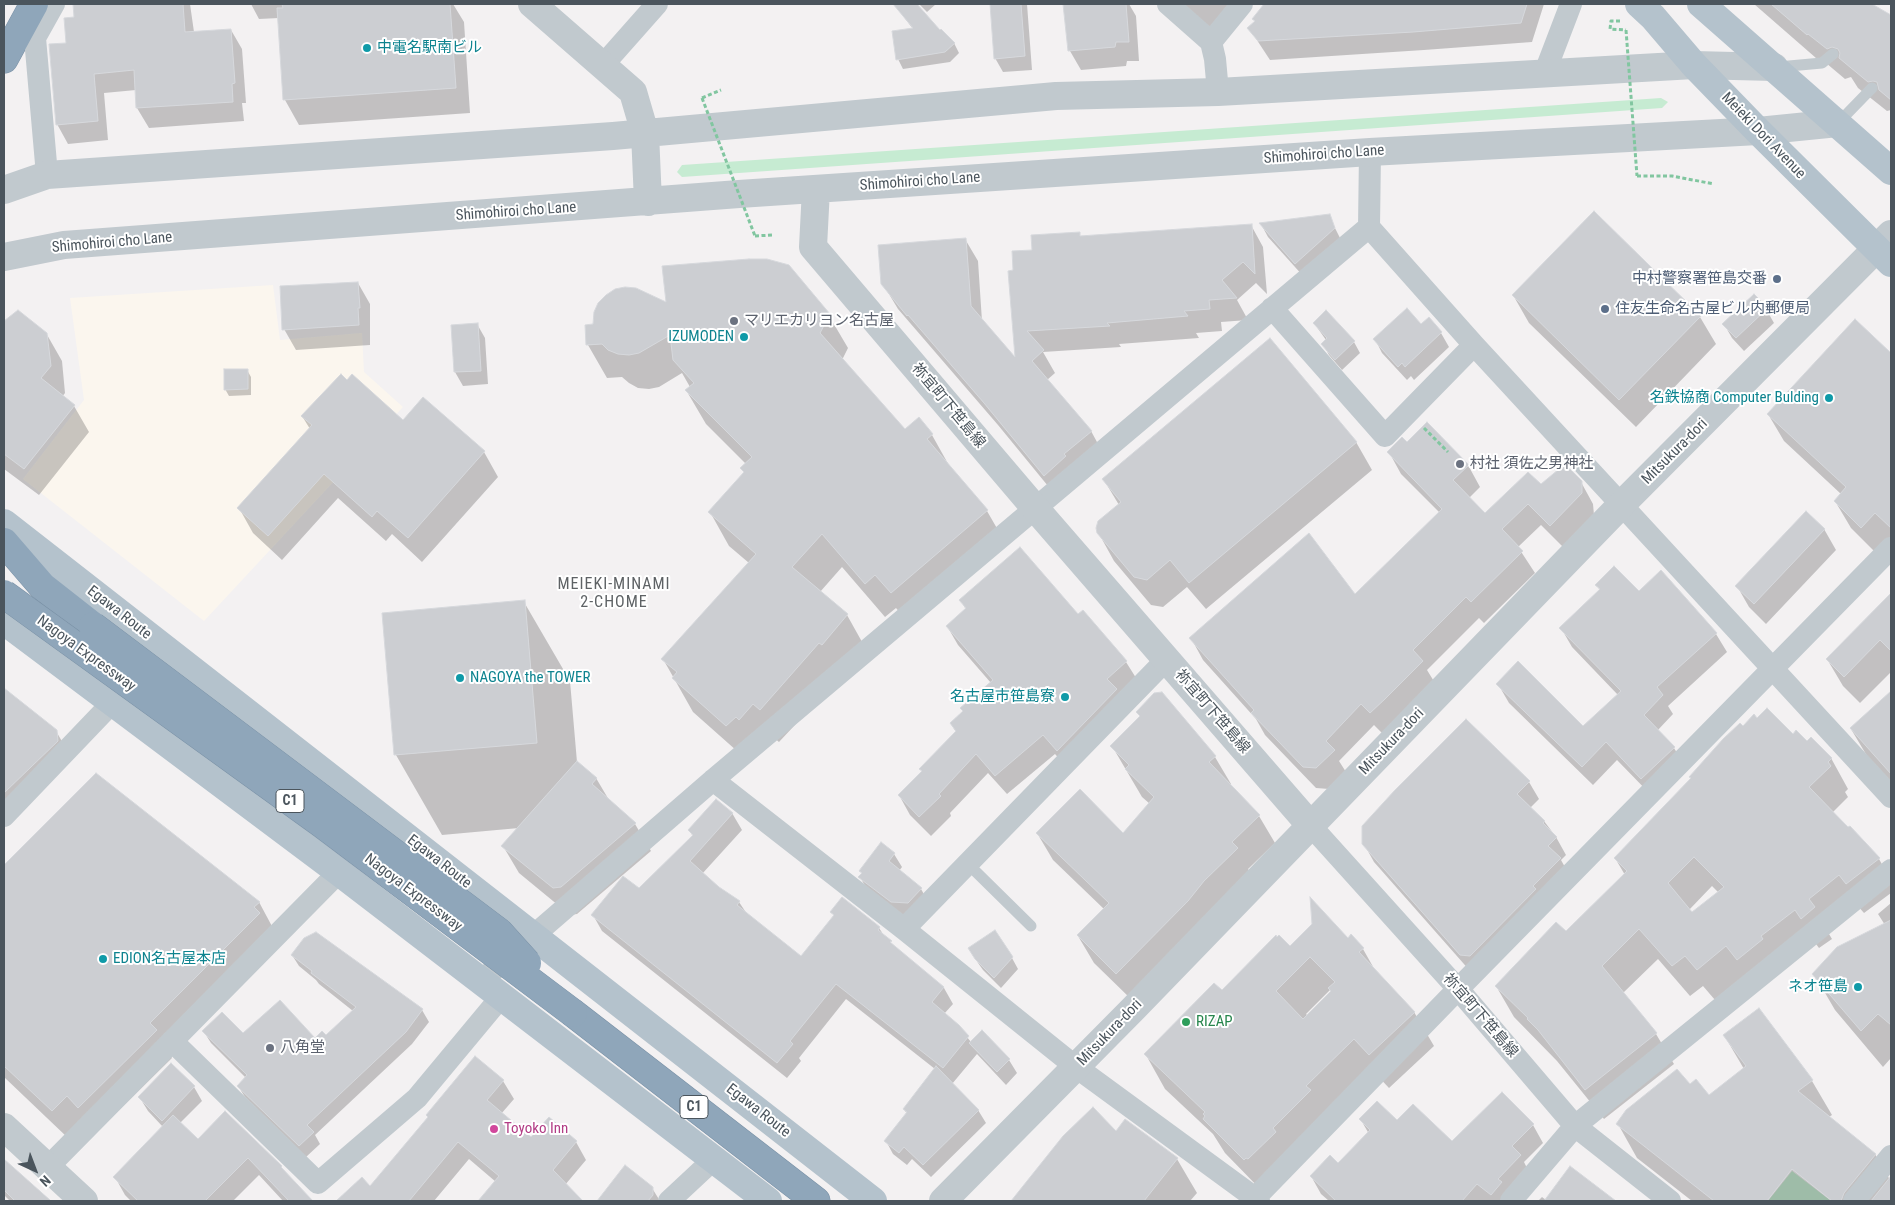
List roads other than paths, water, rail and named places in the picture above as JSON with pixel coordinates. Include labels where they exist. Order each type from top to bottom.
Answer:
[{"type":"highway","points":[[4,58],[34,4]]},
{"type":"highway","points":[[4,542],[42,586],[56,598],[499,932],[572,1013]]},
{"type":"highway","name":"Nagoya Expressway","points":[[4,594],[322,824],[816,1201]]},
{"type":"main road","points":[[1702,4],[1891,171]]},
{"type":"main road","name":"Meieki Dori Avenue","points":[[1631,12],[1653,17],[1694,65],[1758,131],[1886,249]]},
{"type":"main road","name":"Egawa Route","points":[[4,523],[873,1201]]},
{"type":"main road","points":[[4,621],[339,872],[768,1201]]},
{"type":"street","points":[[47,176],[35,38],[54,4]]},
{"type":"street","points":[[532,4],[633,92],[645,133],[648,202]]},
{"type":"street","points":[[602,65],[657,4]]},
{"type":"street","points":[[1168,4],[1211,42],[1218,92]]},
{"type":"street","points":[[1211,42],[1242,4]]},
{"type":"street","points":[[1545,72],[1571,4]]},
{"type":"street","points":[[4,190],[47,176],[645,133],[1056,96],[1218,92],[1694,65],[1774,67]]},
{"type":"street","name":"Shimohiroi cho Lane","points":[[4,257],[64,245],[816,188],[1370,152],[1758,131],[1838,123]]},
{"type":"street","points":[[1370,152],[1369,227],[1474,345],[1891,797]]},
{"type":"street","name":"祢宜町下笹島線","points":[[816,188],[813,248],[1034,508],[1311,826],[1458,989],[1576,1126],[1670,1201]]},
{"type":"street","points":[[172,1041],[318,1183],[417,1098],[491,989],[533,935],[1034,508],[1369,227]]},
{"type":"street","name":"Mitsukura-dori","points":[[942,1201],[1076,1067],[1622,504],[1842,283],[1886,249]]},
{"type":"street","points":[[1272,308],[1385,436],[1474,345]]},
{"type":"street","points":[[713,780],[904,929],[1076,1067],[1257,1200],[1458,989],[1891,548]]},
{"type":"street","points":[[904,929],[1166,659]]},
{"type":"street","points":[[4,816],[113,702]]},
{"type":"street","points":[[1511,1201],[1576,1126],[1891,870]]},
{"type":"street","points":[[48,1167],[339,872]]},
{"type":"street","points":[[4,1127],[84,1201]]},
{"type":"street","points":[[1854,1201],[1891,1156]]},
{"type":"street","points":[[669,1201],[713,1160]]},
{"type":"lane","points":[[1774,67],[1822,63],[1833,54]]},
{"type":"lane","points":[[1838,123],[1872,88]]},
{"type":"lane","points":[[968,864],[1031,926]]},
{"type":"place","name":"中電名駅南ビル","points":[[367,48]]},
{"type":"place","name":"中村警察署笹島交番","points":[[1777,279]]},
{"type":"place","name":"住友生命名古屋ビル内郵便局","points":[[1605,309]]},
{"type":"place","name":"マリエカリヨン名古屋","points":[[734,321]]},
{"type":"place","name":"IZUMODEN","points":[[744,337]]},
{"type":"place","name":"名鉄協商 Computer Bulding","points":[[1829,398]]},
{"type":"place","name":"村社 須佐之男神社","points":[[1460,464]]},
{"type":"place","name":"NAGOYA the TOWER","points":[[460,678]]},
{"type":"place","name":"名古屋市笹島寮","points":[[1065,697]]},
{"type":"place","name":"EDION名古屋本店","points":[[103,959]]},
{"type":"place","name":"ネオ笹島","points":[[1858,987]]},
{"type":"place","name":"RIZAP","points":[[1186,1022]]},
{"type":"place","name":"八角堂","points":[[270,1048]]},
{"type":"place","name":"Toyoko Inn","points":[[494,1129]]},
{"type":"district","name":"MEIEKI-MINAMI 2-CHOME","points":[[614,594]]}]
